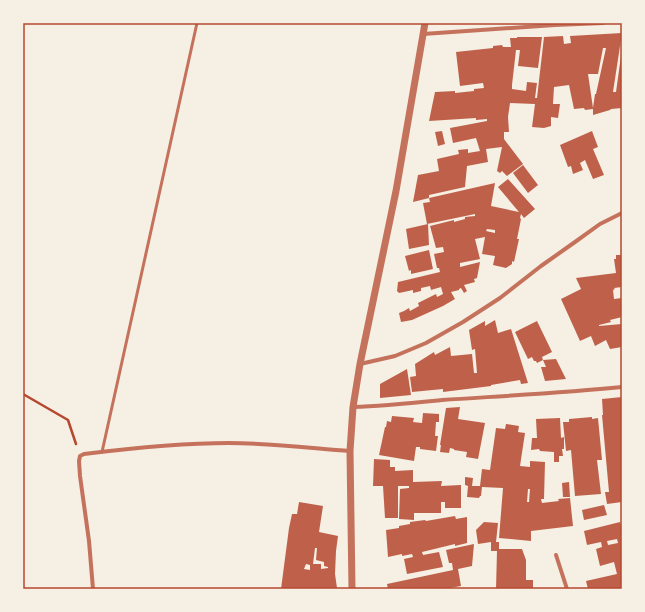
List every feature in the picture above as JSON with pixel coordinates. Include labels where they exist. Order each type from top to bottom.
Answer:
[{"type":"street","points":[[352,589],[350,451],[353,407],[360,364],[396,191],[425,23]]},
{"type":"street","points":[[423,34],[603,23]]},
{"type":"street","points":[[360,364],[395,356],[432,339],[463,322],[500,298],[541,266],[600,224],[622,213]]},
{"type":"street","points":[[353,407],[622,387]]},
{"type":"street","points":[[93,589],[89,541],[80,476],[80,456],[84,454],[119,449],[169,445],[228,443],[350,451]]},
{"type":"street","points":[[556,555],[567,589]]},
{"type":"lane","points":[[102,452],[197,23]]},
{"type":"path","points":[[23,394],[68,420],[80,456]]},
{"type":"building","points":[[622,33],[613,92],[616,92],[622,56],[622,108],[611,109],[593,115],[593,109],[574,109],[569,85],[554,87],[553,104],[560,104],[558,118],[551,117],[551,126],[544,128],[532,127],[535,104],[510,103],[508,117],[509,132],[504,132],[504,139],[523,164],[507,176],[502,171],[500,173],[497,171],[502,147],[486,149],[488,162],[467,166],[465,187],[429,195],[429,198],[413,202],[418,175],[439,171],[437,159],[459,154],[458,150],[468,149],[468,153],[480,151],[476,138],[453,143],[450,128],[487,121],[487,119],[476,120],[476,118],[429,121],[435,92],[455,91],[455,93],[474,91],[474,89],[484,88],[483,83],[460,86],[456,52],[493,48],[493,46],[502,45],[503,47],[511,47],[510,38],[542,37],[538,68],[518,66],[520,50],[516,50],[512,85],[512,89],[526,91],[527,82],[537,83],[535,98],[537,98],[544,37],[563,36],[564,44],[571,43],[570,36]],"holes":[[[603,48],[606,48],[595,94],[593,108],[588,74],[598,74]]]},
{"type":"building","points":[[442,131],[445,144],[438,146],[435,132]]},
{"type":"building","points":[[592,131],[598,147],[593,149],[604,175],[593,179],[585,160],[580,163],[583,170],[573,174],[571,166],[568,167],[560,145]]},
{"type":"building","points":[[523,165],[538,185],[528,193],[513,173]]},
{"type":"building","points":[[508,179],[535,209],[524,218],[521,214],[517,239],[519,239],[514,262],[512,261],[512,264],[506,268],[493,265],[495,256],[482,254],[485,237],[475,239],[480,259],[460,263],[460,267],[480,262],[477,278],[474,279],[475,282],[464,285],[467,291],[464,293],[461,288],[451,292],[455,299],[412,320],[401,322],[399,313],[409,308],[410,311],[419,306],[418,303],[436,294],[437,297],[443,294],[441,287],[431,290],[430,286],[421,288],[421,291],[413,293],[413,290],[399,293],[397,291],[398,282],[440,272],[439,268],[437,268],[434,254],[444,252],[443,247],[436,248],[430,226],[454,220],[454,222],[465,219],[465,217],[475,216],[475,214],[427,224],[423,203],[430,202],[429,198],[495,183],[491,206],[519,212],[498,187]],"holes":[[[487,229],[495,230],[495,233],[486,231]]]},
{"type":"building","points":[[428,224],[429,245],[409,249],[406,229]]},
{"type":"building","points":[[429,250],[433,269],[411,274],[411,270],[409,271],[405,256]]},
{"type":"building","points":[[616,255],[622,255],[622,287],[614,288],[615,289],[613,290],[614,299],[622,298],[622,317],[599,325],[622,324],[622,347],[610,349],[606,340],[595,346],[591,336],[580,341],[561,299],[581,289],[576,278],[616,273],[614,259],[616,259]]},
{"type":"building","points":[[495,320],[498,333],[511,329],[528,383],[521,384],[520,380],[491,386],[443,392],[443,389],[412,392],[410,377],[416,376],[415,364],[434,352],[435,355],[450,347],[451,356],[472,354],[474,373],[477,373],[475,349],[472,350],[469,330],[485,321],[485,326]]},
{"type":"building","points":[[537,321],[552,352],[542,357],[543,360],[537,363],[532,357],[528,359],[515,332]]},
{"type":"building","points":[[556,359],[566,379],[545,381],[541,367],[546,367],[543,360]]},
{"type":"building","points":[[407,369],[411,395],[380,398],[380,384]]},
{"type":"building","points":[[622,397],[622,502],[607,504],[605,492],[609,492],[602,415],[602,399]]},
{"type":"building","points":[[460,407],[458,419],[485,423],[478,459],[466,457],[467,452],[450,448],[449,453],[440,452],[446,408]]},
{"type":"building","points":[[423,413],[439,414],[439,422],[436,422],[435,436],[438,436],[436,451],[416,447],[414,461],[379,455],[387,421],[391,422],[392,416],[414,418],[413,422],[422,423]]},
{"type":"building","points":[[592,417],[592,419],[598,418],[602,460],[597,460],[601,494],[575,496],[571,450],[566,451],[563,422],[569,422],[569,419]]},
{"type":"building","points":[[560,418],[561,438],[564,437],[564,449],[562,449],[563,456],[559,456],[559,462],[554,462],[554,452],[540,451],[539,449],[531,450],[532,438],[537,438],[536,419]]},
{"type":"building","points":[[506,424],[519,426],[518,432],[525,433],[520,466],[530,467],[530,461],[545,462],[544,499],[541,499],[542,503],[570,498],[573,526],[531,531],[531,541],[499,538],[503,488],[482,487],[481,496],[479,498],[467,497],[468,486],[465,485],[465,477],[473,478],[472,486],[480,486],[482,469],[490,470],[496,428],[505,429]],"holes":[[[528,489],[530,489],[529,502],[527,502]]]},
{"type":"building","points":[[374,459],[390,460],[390,467],[395,467],[395,471],[413,470],[413,482],[442,481],[441,486],[461,485],[461,508],[445,508],[445,502],[441,502],[441,513],[414,513],[414,520],[399,519],[400,489],[409,488],[409,486],[398,486],[398,518],[385,518],[383,486],[373,486]]},
{"type":"building","points":[[569,482],[570,497],[563,497],[562,483]]},
{"type":"building","points":[[299,502],[323,506],[319,532],[338,536],[335,574],[336,589],[281,589],[289,528],[292,514],[297,514]],"holes":[[[315,548],[317,548],[316,560],[324,562],[324,566],[328,568],[321,569],[321,564],[313,564]],[[306,564],[310,565],[310,570],[304,569]]]},
{"type":"building","points":[[604,505],[607,515],[584,520],[582,510]]},
{"type":"building","points":[[455,516],[456,519],[467,517],[467,543],[455,546],[455,544],[422,552],[423,555],[439,552],[443,567],[407,574],[404,559],[413,557],[412,554],[402,556],[402,554],[388,557],[386,530],[399,528],[399,526],[410,524],[410,522]]},
{"type":"building","points":[[484,522],[498,523],[496,542],[499,542],[499,549],[522,549],[526,560],[526,580],[533,580],[533,589],[496,589],[497,551],[491,551],[491,542],[478,544],[476,530]]},
{"type":"building","points":[[620,522],[622,529],[622,589],[588,589],[586,581],[617,574],[614,562],[600,566],[596,549],[602,547],[601,542],[587,545],[584,531]],"holes":[[[617,539],[618,543],[608,545],[607,541]]]},
{"type":"building","points":[[474,544],[472,566],[458,569],[461,586],[444,589],[388,589],[387,584],[453,570],[452,563],[449,563],[446,550]]}]
